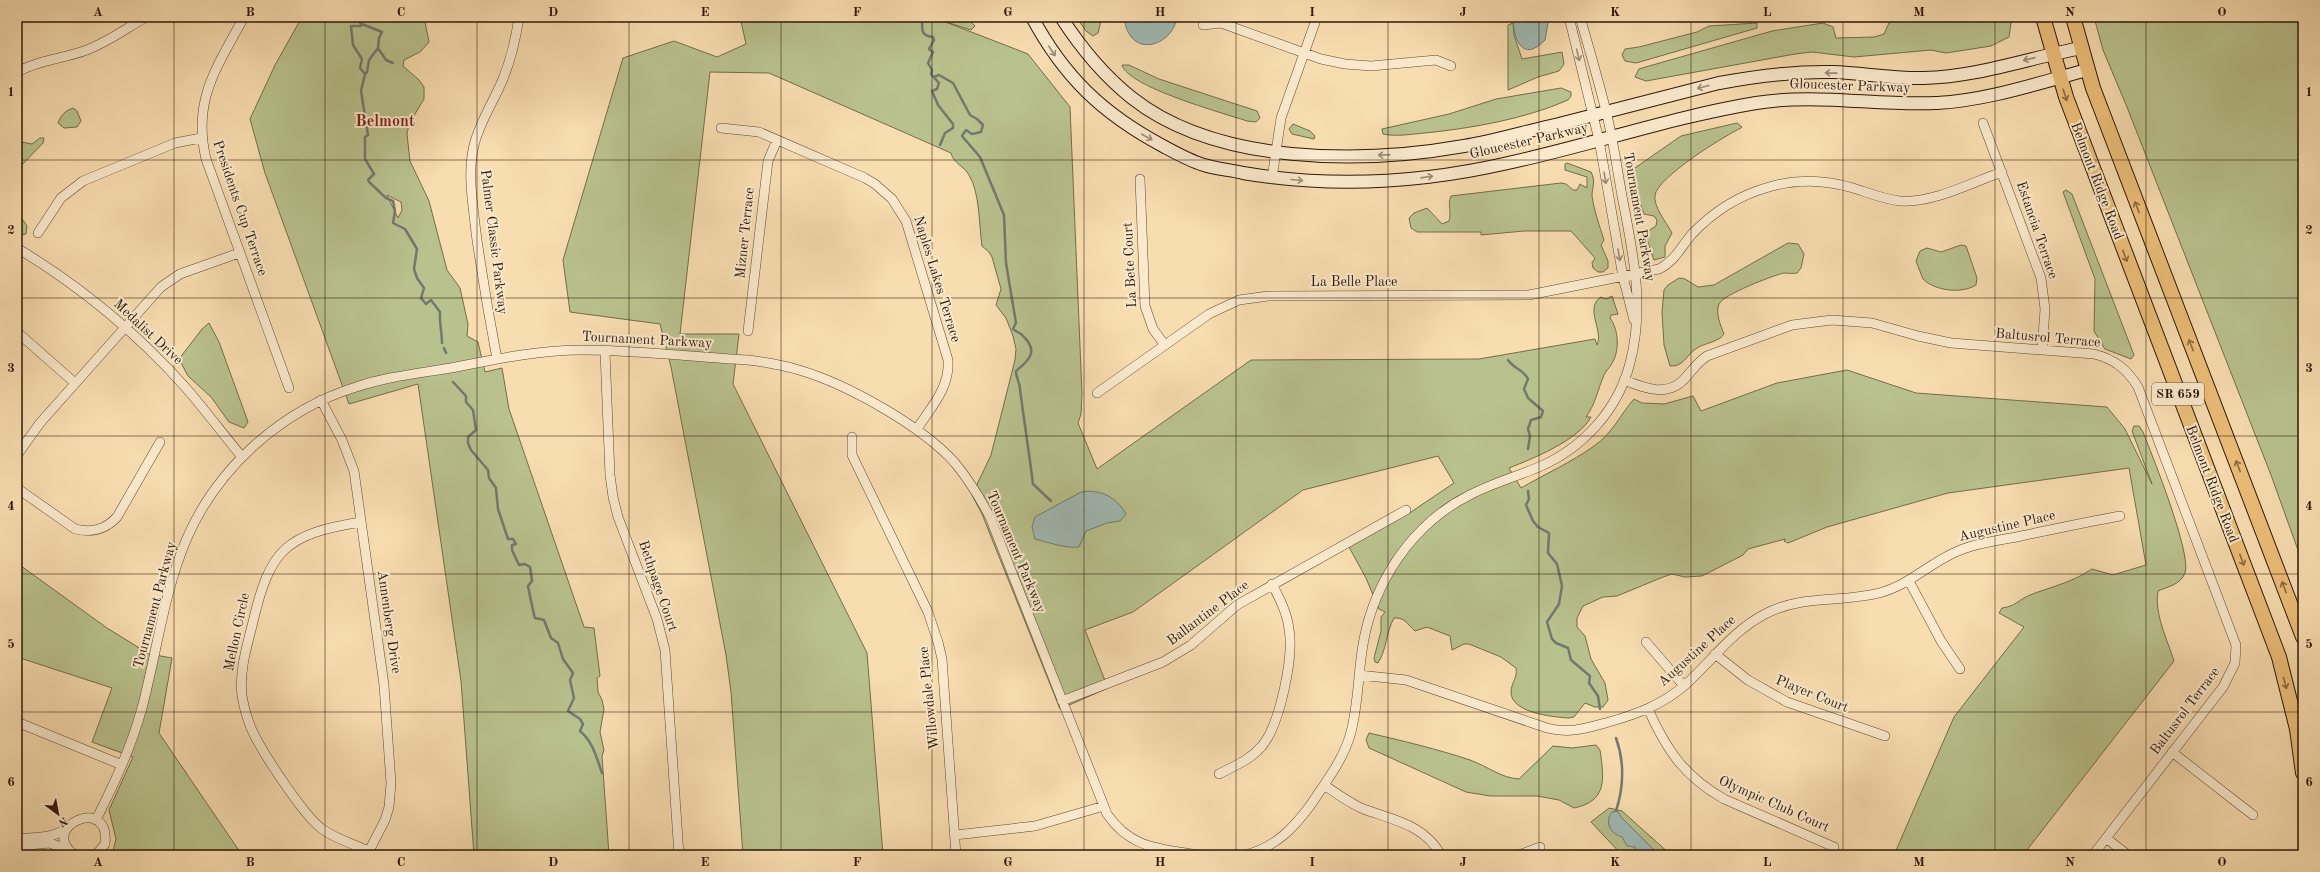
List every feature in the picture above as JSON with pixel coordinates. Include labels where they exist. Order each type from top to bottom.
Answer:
[{"type":"main road","name":"Gloucester Parkway","points":[[1032,17],[1059,61],[1083,90],[1108,112],[1139,134],[1205,166],[1272,178],[1329,182],[1412,179],[1507,164],[1757,103],[1811,98],[1887,103],[1941,102],[1998,94],[2087,70]]},
{"type":"main road","name":"Gloucester Parkway","points":[[1061,17],[1086,54],[1110,79],[1154,113],[1175,124],[1212,140],[1274,152],[1354,155],[1416,153],[1486,142],[1719,83],[1755,76],[1834,72],[1916,78],[1952,76],[2081,48]]},
{"type":"main road","name":"Belmont Ridge Road","points":[[2043,17],[2060,77],[2095,177],[2279,657],[2297,729],[2303,773]]},
{"type":"main road","name":"Belmont Ridge Road","points":[[2073,17],[2087,70],[2148,236],[2303,637]]},
{"type":"street","points":[[17,72],[42,60],[83,51],[112,39],[146,17]]},
{"type":"street","name":"Presidents Cup Terrace","points":[[244,17],[212,75],[206,90],[202,114],[201,138],[206,159],[239,253],[289,388]]},
{"type":"street","name":"Palmer Classic Parkway","points":[[497,359],[482,275],[470,179],[471,161],[478,130],[508,65],[519,17]]},
{"type":"street","points":[[1272,178],[1274,152],[1281,118],[1317,17]]},
{"type":"street","points":[[1569,17],[1594,115],[1605,139]]},
{"type":"street","points":[[1580,17],[1606,112],[1605,139]]},
{"type":"street","points":[[1203,25],[1221,23],[1321,59],[1358,66],[1436,60],[1451,66]]},
{"type":"street","name":"Estancia Terrace","points":[[1983,122],[2041,278],[2045,309],[2042,350]]},
{"type":"street","name":"Naples Lakes Terrace","points":[[721,128],[759,132],[875,184],[892,199],[906,221],[948,360],[948,371],[943,391],[916,429]]},
{"type":"street","points":[[38,233],[61,198],[83,181],[175,143],[201,138]]},
{"type":"street","name":"Tournament Parkway","points":[[1245,855],[1267,847],[1289,832],[1335,770],[1350,734],[1366,631],[1379,591],[1397,559],[1415,536],[1446,509],[1466,497],[1486,487],[1539,467],[1570,450],[1598,424],[1609,409],[1624,380],[1634,344],[1637,310],[1637,274],[1605,139]]},
{"type":"street","name":"Tournament Parkway","points":[[1605,139],[1623,277],[1635,325]]},
{"type":"street","name":"Mizner Terrace","points":[[748,331],[768,161],[777,140]]},
{"type":"street","name":"La Belle Place","points":[[1097,393],[1208,314],[1234,302],[1253,297],[1529,295],[1637,274],[1667,265],[1693,234],[1721,209],[1737,199],[1770,187],[1789,183],[1819,182],[1853,188],[1888,199],[1917,200],[1933,197],[2002,172]]},
{"type":"street","name":"La Bete Court","points":[[1140,179],[1145,306],[1153,329],[1164,344]]},
{"type":"street","name":"Medalist Drive","points":[[17,248],[66,280],[125,327],[186,389],[242,457]]},
{"type":"street","points":[[17,455],[40,423],[155,293],[170,280],[239,253]]},
{"type":"street","name":"Baltusrol Terrace","points":[[1624,380],[1654,390],[1668,389],[1680,383],[1700,361],[1707,356],[1792,325],[1832,320],[1872,323],[1918,336],[1951,343],[2104,356],[2114,361],[2132,376],[2138,387],[2236,645],[2235,663],[2223,687],[2093,855]]},
{"type":"street","points":[[17,332],[75,383]]},
{"type":"street","name":"Tournament Parkway","points":[[96,820],[134,736],[179,557],[198,516],[210,495],[242,457],[280,424],[321,400],[355,387],[376,381],[497,359],[556,352],[605,352],[748,360],[799,370],[843,387],[916,429],[955,463],[980,498],[990,517],[1104,806],[1114,824],[1132,840],[1149,847],[1198,855]]},
{"type":"street","name":"Bethpage Court","points":[[605,352],[610,475],[613,497],[618,517],[657,618],[665,650],[679,855]]},
{"type":"street","name":"Annenberg Drive","points":[[321,400],[349,454],[354,471],[384,685],[391,783],[390,807],[368,853]]},
{"type":"street","name":"Willowdale Place","points":[[852,437],[852,455],[928,612],[938,642],[942,660],[956,855]]},
{"type":"street","points":[[17,488],[75,529],[84,531],[99,530],[111,524],[117,517],[160,442]]},
{"type":"street","name":"Ballantine Place","points":[[1062,701],[1163,662],[1178,654],[1237,605],[1406,510]]},
{"type":"street","name":"Augustine Place","points":[[1359,675],[1406,680],[1558,731],[1581,730],[1648,709],[1684,686],[1735,634],[1751,622],[1786,606],[1820,599],[1867,596],[1894,588],[1946,557],[1976,545],[2120,516]]},
{"type":"street","name":"Mellon Circle","points":[[361,522],[331,527],[310,533],[288,547],[278,556],[270,567],[261,589],[243,663],[242,679],[245,712],[257,741],[304,811],[311,819],[331,834],[368,853]]},
{"type":"street","points":[[1908,581],[1941,641],[1960,669]]},
{"type":"street","points":[[1219,774],[1243,762],[1262,746],[1269,736],[1278,714],[1290,660],[1291,645],[1287,616],[1272,584]]},
{"type":"street","points":[[1646,642],[1684,686]]},
{"type":"street","name":"Player Court","points":[[1715,654],[1748,680],[1787,702],[1885,736]]},
{"type":"street","name":"Olympic Club Court","points":[[1648,709],[1661,737],[1672,755],[1683,768],[1709,791],[1834,847]]},
{"type":"street","points":[[17,722],[122,765]]},
{"type":"street","points":[[2172,752],[2252,815]]},
{"type":"street","points":[[1324,785],[1359,807],[1411,826],[1432,842],[1441,855]]},
{"type":"street","points":[[955,835],[1035,826],[1104,806]]},
{"type":"street","points":[[17,839],[58,834],[78,819],[84,817],[96,820],[104,830],[106,836],[105,844],[96,855]]},
{"type":"street","points":[[68,827],[64,838],[73,853]]},
{"type":"street","points":[[2106,838],[2128,855]]},
{"type":"street","points":[[17,846],[50,843],[73,853]]},
{"type":"street","points":[[1519,855],[1540,847]]},
{"type":"green space","points":[[302,17],[424,17],[429,42],[420,52],[404,60],[403,66],[419,80],[424,87],[424,99],[409,124],[407,134],[410,161],[429,201],[447,270],[460,288],[468,324],[467,336],[478,342],[485,372],[502,368],[509,409],[584,627],[594,628],[600,676],[597,678],[598,692],[604,709],[600,732],[604,750],[602,756],[609,855],[474,855],[461,681],[418,384],[349,404],[265,173],[250,119],[275,65]],"holes":[[[387,195],[401,202],[402,210],[398,218]]]},
{"type":"green space","points":[[740,17],[966,17],[975,26],[971,30],[943,21],[1028,54],[1070,107],[1082,394],[1081,414],[1078,423],[1097,469],[1251,360],[1479,359],[1595,339],[1597,345],[1598,333],[1594,307],[1596,302],[1601,297],[1606,299],[1612,296],[1618,314],[1611,315],[1610,318],[1617,335],[1616,354],[1614,360],[1604,375],[1594,402],[1586,417],[1591,417],[1585,425],[1566,441],[1542,454],[1509,468],[1521,488],[1586,452],[1600,441],[1611,430],[1634,399],[1642,403],[1664,404],[1693,396],[1701,411],[1777,383],[1847,370],[1916,393],[2107,407],[2125,429],[2152,484],[2132,431],[2134,426],[2139,426],[2143,432],[2170,504],[2183,546],[2186,562],[2185,573],[2177,583],[2158,591],[2157,599],[2159,617],[2174,661],[2023,855],[1894,855],[1954,717],[2024,627],[1999,613],[2002,608],[2013,605],[2030,595],[2070,581],[2092,569],[2113,575],[2146,565],[2129,468],[1948,493],[1827,527],[1788,543],[1784,541],[1785,539],[1748,549],[1743,555],[1702,576],[1685,577],[1672,574],[1617,596],[1603,597],[1583,606],[1577,618],[1577,627],[1585,636],[1591,659],[1605,683],[1608,700],[1603,707],[1595,707],[1585,703],[1574,717],[1569,718],[1544,715],[1525,709],[1518,705],[1513,699],[1511,692],[1516,675],[1516,668],[1501,657],[1469,644],[1464,644],[1452,650],[1450,636],[1427,627],[1415,631],[1406,622],[1398,618],[1394,618],[1391,623],[1381,658],[1378,663],[1375,662],[1374,658],[1381,631],[1381,617],[1385,612],[1379,609],[1366,578],[1349,547],[1408,514],[1454,483],[1438,456],[1303,490],[1133,612],[1085,630],[1108,688],[1060,709],[982,514],[972,495],[991,455],[1015,360],[1016,349],[1006,318],[996,305],[1001,289],[992,257],[982,246],[977,200],[973,182],[964,169],[954,160],[951,153],[769,73],[710,72],[680,334],[739,334],[733,384],[867,653],[883,855],[743,855],[731,692],[726,655],[671,367],[660,324],[570,312],[563,260],[623,58],[674,41],[717,57],[746,44]]},
{"type":"green space","points":[[1076,17],[1102,17],[1098,33],[1093,36],[1086,31]]},
{"type":"green space","points":[[1910,17],[2009,17],[2011,23],[2009,37],[1991,46],[1946,53],[1931,50],[1854,57],[1812,52],[1646,81],[1635,77],[1639,69],[1772,31],[1823,23],[1833,27],[1836,38],[1874,37],[1884,34],[1889,23]]},
{"type":"green space","points":[[2094,17],[2303,17],[2303,564],[2271,475],[2127,107],[2103,50]]},
{"type":"green space","points":[[1513,23],[1514,35],[1522,59],[1562,52],[1564,64],[1559,71],[1538,77],[1508,90],[1508,25]]},
{"type":"green space","points":[[1757,23],[1757,28],[1636,63],[1625,61],[1622,55],[1625,49],[1639,47],[1697,32],[1709,26]]},
{"type":"green space","points":[[1122,65],[1129,65],[1159,79],[1257,111],[1260,118],[1256,122],[1247,121],[1198,106],[1141,82],[1128,73]]},
{"type":"green space","points":[[1561,88],[1571,92],[1571,96],[1568,100],[1551,107],[1498,122],[1443,131],[1404,135],[1383,134],[1382,129],[1449,114],[1496,99]]},
{"type":"green space","points":[[73,108],[77,111],[81,121],[77,127],[64,128],[58,123],[59,120],[68,110]]},
{"type":"green space","points":[[1737,123],[1742,127],[1721,139],[1679,168],[1659,187],[1655,195],[1656,205],[1672,233],[1665,246],[1665,257],[1654,260],[1646,237],[1648,231],[1656,226],[1657,220],[1654,216],[1644,214],[1634,186],[1632,170],[1681,136]]},
{"type":"green space","points":[[1293,124],[1310,131],[1315,136],[1314,139],[1292,134],[1289,129]]},
{"type":"green space","points":[[40,138],[44,138],[43,143],[17,170],[17,146],[21,142],[32,144]]},
{"type":"green space","points":[[1567,163],[1591,172],[1594,181],[1592,196],[1593,202],[1604,240],[1601,245],[1608,261],[1608,268],[1603,272],[1598,272],[1593,268],[1592,263],[1595,258],[1571,231],[1524,231],[1481,235],[1481,232],[1417,232],[1411,228],[1409,218],[1414,213],[1427,208],[1442,224],[1449,221],[1449,202],[1451,196],[1561,183],[1566,184],[1573,190],[1577,190],[1580,184],[1587,188],[1587,177],[1565,170],[1565,164]]},
{"type":"green space","points":[[2066,190],[2072,194],[2134,355],[2131,359],[2105,349],[2094,331],[2095,279],[2063,192]]},
{"type":"green space","points":[[17,216],[23,220],[27,226],[26,234],[17,235]]},
{"type":"green space","points":[[1788,243],[1798,244],[1804,254],[1801,268],[1797,273],[1784,273],[1770,277],[1738,291],[1722,300],[1719,304],[1718,311],[1724,334],[1722,337],[1700,346],[1679,365],[1670,366],[1664,345],[1662,312],[1664,290],[1668,285],[1679,278],[1685,279],[1698,287],[1714,285]]},
{"type":"green space","points":[[1961,245],[1966,246],[1977,278],[1976,285],[1964,290],[1949,290],[1941,289],[1923,279],[1916,261],[1920,251],[1927,248],[1941,252]]},
{"type":"green space","points":[[209,323],[219,342],[248,422],[244,428],[229,422],[211,397],[188,376],[179,359],[202,329]]},
{"type":"green space","points":[[17,563],[107,628],[149,654],[172,658],[159,733],[242,855],[109,855],[113,851],[116,839],[109,810],[133,757],[92,742],[112,688],[17,657]]},
{"type":"green space","points":[[1369,733],[1458,756],[1476,762],[1506,776],[1519,779],[1553,746],[1572,748],[1596,745],[1600,750],[1602,770],[1601,787],[1593,800],[1585,805],[1574,808],[1559,800],[1537,796],[1490,796],[1466,792],[1369,748],[1366,740]]},
{"type":"green space","points":[[1609,808],[1622,811],[1671,855],[1622,855],[1591,822]]},
{"type":"water","points":[[1124,17],[1177,17],[1174,27],[1168,35],[1160,41],[1151,44],[1142,44],[1134,40],[1128,31]]},
{"type":"water","points":[[1513,17],[1549,17],[1545,40],[1537,47],[1525,49],[1517,40],[1513,25]]},
{"type":"water","points":[[1088,491],[1101,493],[1118,503],[1126,514],[1120,521],[1107,523],[1086,531],[1079,547],[1063,546],[1035,539],[1032,527],[1035,517],[1081,492]]},
{"type":"water","points":[[1616,811],[1659,855],[1636,855],[1635,847],[1627,846],[1622,837],[1611,830],[1608,819],[1612,812]]},
{"type":"water","points":[[128,850],[138,855],[117,855]]},
{"type":"waterway","points":[[359,17],[361,26],[351,26],[353,45],[362,59],[360,68],[365,74],[361,91],[368,135],[365,137],[365,159],[374,174],[368,180],[386,198],[393,201],[395,211],[393,223],[405,229],[417,249],[414,269],[417,278],[424,288],[421,298],[426,304],[431,300],[440,312],[442,343]]},
{"type":"waterway","points":[[920,17],[922,20],[923,32],[928,36],[933,37],[934,40],[929,49],[933,52],[928,63],[932,70],[931,74],[939,83],[937,89],[932,91],[938,105],[953,124],[953,128],[945,133],[940,145]]},
{"type":"waterway","points":[[362,24],[382,32],[379,38],[378,48],[369,60],[367,72],[365,74]]},
{"type":"waterway","points":[[378,48],[386,60],[393,63]]},
{"type":"waterway","points":[[934,77],[939,75],[953,83],[970,115],[983,125],[981,132],[972,134],[966,130],[962,136],[980,157],[1004,215],[1006,263],[1016,323],[1013,329],[1027,340],[1031,350],[1029,358],[1016,371],[1020,387],[1033,484],[1051,501]]},
{"type":"waterway","points":[[444,348],[446,353]]},
{"type":"waterway","points":[[1508,360],[1526,376],[1528,379],[1524,389],[1528,398],[1543,411],[1541,417],[1531,420],[1528,429],[1530,436],[1528,449]]},
{"type":"waterway","points":[[453,382],[466,396],[466,402],[473,410],[476,430],[468,437],[468,443],[471,450],[488,470],[489,478],[496,488],[498,509],[508,539],[513,539],[516,544],[512,545],[512,550],[519,565],[525,564],[530,567],[532,581],[528,586],[535,618],[544,620],[551,638],[558,643],[563,659],[573,673],[570,680],[574,698],[568,711],[580,719],[583,724],[580,731],[591,745],[602,773]]},
{"type":"waterway","points":[[1528,491],[1529,499],[1526,505],[1533,521],[1538,527],[1549,533],[1548,553],[1557,564],[1562,586],[1559,604],[1547,622],[1552,639],[1556,643],[1568,648],[1571,660],[1590,676],[1589,683],[1598,696],[1600,709]]},
{"type":"waterway","points":[[1616,738],[1622,765],[1621,793],[1616,811]]},
{"type":"district","name":"Belmont","points":[[385,122]]}]
